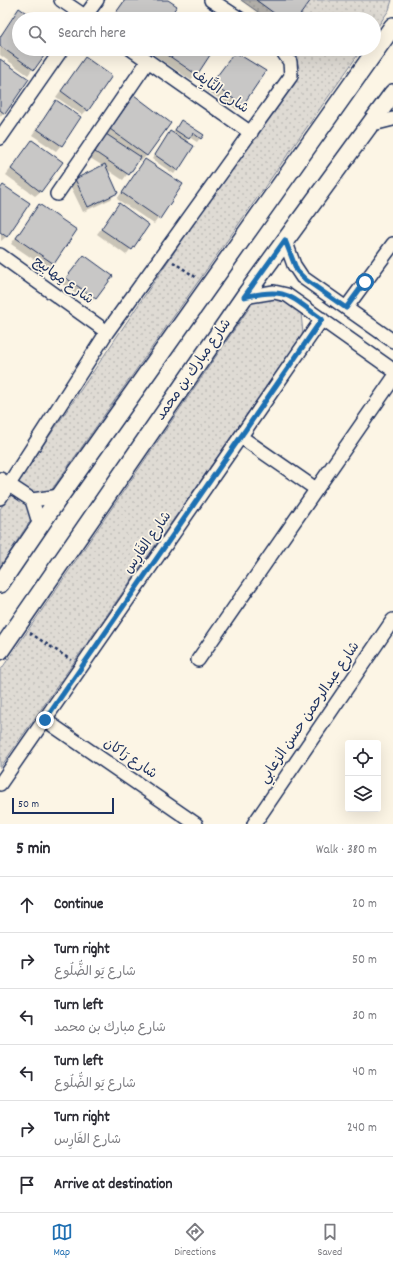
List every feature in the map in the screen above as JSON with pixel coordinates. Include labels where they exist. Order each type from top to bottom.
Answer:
[{"type":"main road","points":[[381,43],[393,26]]},
{"type":"main road","points":[[0,584],[60,496],[372,56]]},
{"type":"main road","name":"شارع مبارك بن محمد","points":[[0,651],[244,297],[393,92]]},
{"type":"street","points":[[61,0],[78,12]]},
{"type":"street","points":[[90,12],[97,0]]},
{"type":"street","points":[[211,0],[229,12]]},
{"type":"street","points":[[0,138],[57,56]]},
{"type":"street","name":"شارع النَّايِف","points":[[141,56],[251,133]]},
{"type":"street","points":[[0,498],[4,482],[107,332],[291,76],[290,62],[286,56]]},
{"type":"street","points":[[57,194],[148,61]]},
{"type":"street","points":[[369,125],[393,118]]},
{"type":"street","points":[[285,240],[297,271],[306,280],[393,341]]},
{"type":"street","points":[[346,308],[393,244]]},
{"type":"street","name":"شارع مِهابِيج","points":[[0,255],[107,332]]},
{"type":"street","points":[[244,297],[266,292],[281,293],[294,299],[393,370]]},
{"type":"street","name":"شارع الفَارِس","points":[[0,784],[322,319]]},
{"type":"street","points":[[198,660],[393,379]]},
{"type":"street","points":[[241,437],[316,490]]},
{"type":"street","points":[[4,482],[32,500],[40,526]]},
{"type":"street","points":[[32,500],[60,496]]},
{"type":"street","name":"شارع عبدالرحمن حسن الزعابي","points":[[254,824],[393,620]]},
{"type":"street","name":"شارع رَاكان","points":[[45,720],[196,824]]},
{"type":"path","points":[[163,255],[209,286]]},
{"type":"path","points":[[18,625],[82,667]]},
{"type":"shaded area","points":[[241,0],[392,0],[389,10],[381,22],[381,12],[258,12]]},
{"type":"shaded area","points":[[296,56],[357,56],[36,512],[0,567],[0,509],[299,68]]},
{"type":"shaded area","points":[[268,296],[286,302],[301,313],[303,334],[0,768],[0,671],[254,301]]},
{"type":"building","points":[[125,0],[168,0],[177,6],[173,12],[116,12]]},
{"type":"building","points":[[256,0],[311,0],[302,12],[272,12]]},
{"type":"building","points":[[19,8],[25,12],[16,12]]},
{"type":"building","points":[[12,19],[12,54],[0,46],[0,37]]},
{"type":"building","points":[[14,56],[44,56],[34,70]]},
{"type":"building","points":[[169,56],[209,56],[197,75]]},
{"type":"building","points":[[232,56],[242,56],[266,71],[243,105],[211,84]]},
{"type":"building","points":[[85,57],[112,76],[88,111],[61,91]]},
{"type":"building","points":[[0,59],[29,79],[5,114],[0,110]]},
{"type":"building","points":[[134,95],[171,123],[147,156],[110,129]]},
{"type":"building","points":[[56,100],[81,117],[62,146],[37,129]]},
{"type":"building","points":[[181,120],[204,135],[201,139],[193,133],[189,139],[175,130]]},
{"type":"building","points":[[170,131],[194,146],[178,171],[155,155]]},
{"type":"building","points":[[106,134],[141,157],[129,175],[95,152]]},
{"type":"building","points":[[32,140],[63,162],[41,192],[11,169]]},
{"type":"building","points":[[145,159],[183,184],[160,219],[122,193]]},
{"type":"building","points":[[105,164],[118,193],[88,207],[75,179]]},
{"type":"building","points":[[3,185],[30,203],[7,237],[0,232],[0,189]]},
{"type":"building","points":[[119,203],[149,225],[132,250],[101,229]]},
{"type":"building","points":[[39,204],[77,230],[54,264],[16,238]]},
{"type":"building","points":[[84,255],[113,276],[96,299],[66,278]]},
{"type":"route","points":[[45,720],[322,319],[294,299],[281,293],[266,292],[244,297],[285,240],[294,265],[302,277],[346,308],[365,282]]}]
